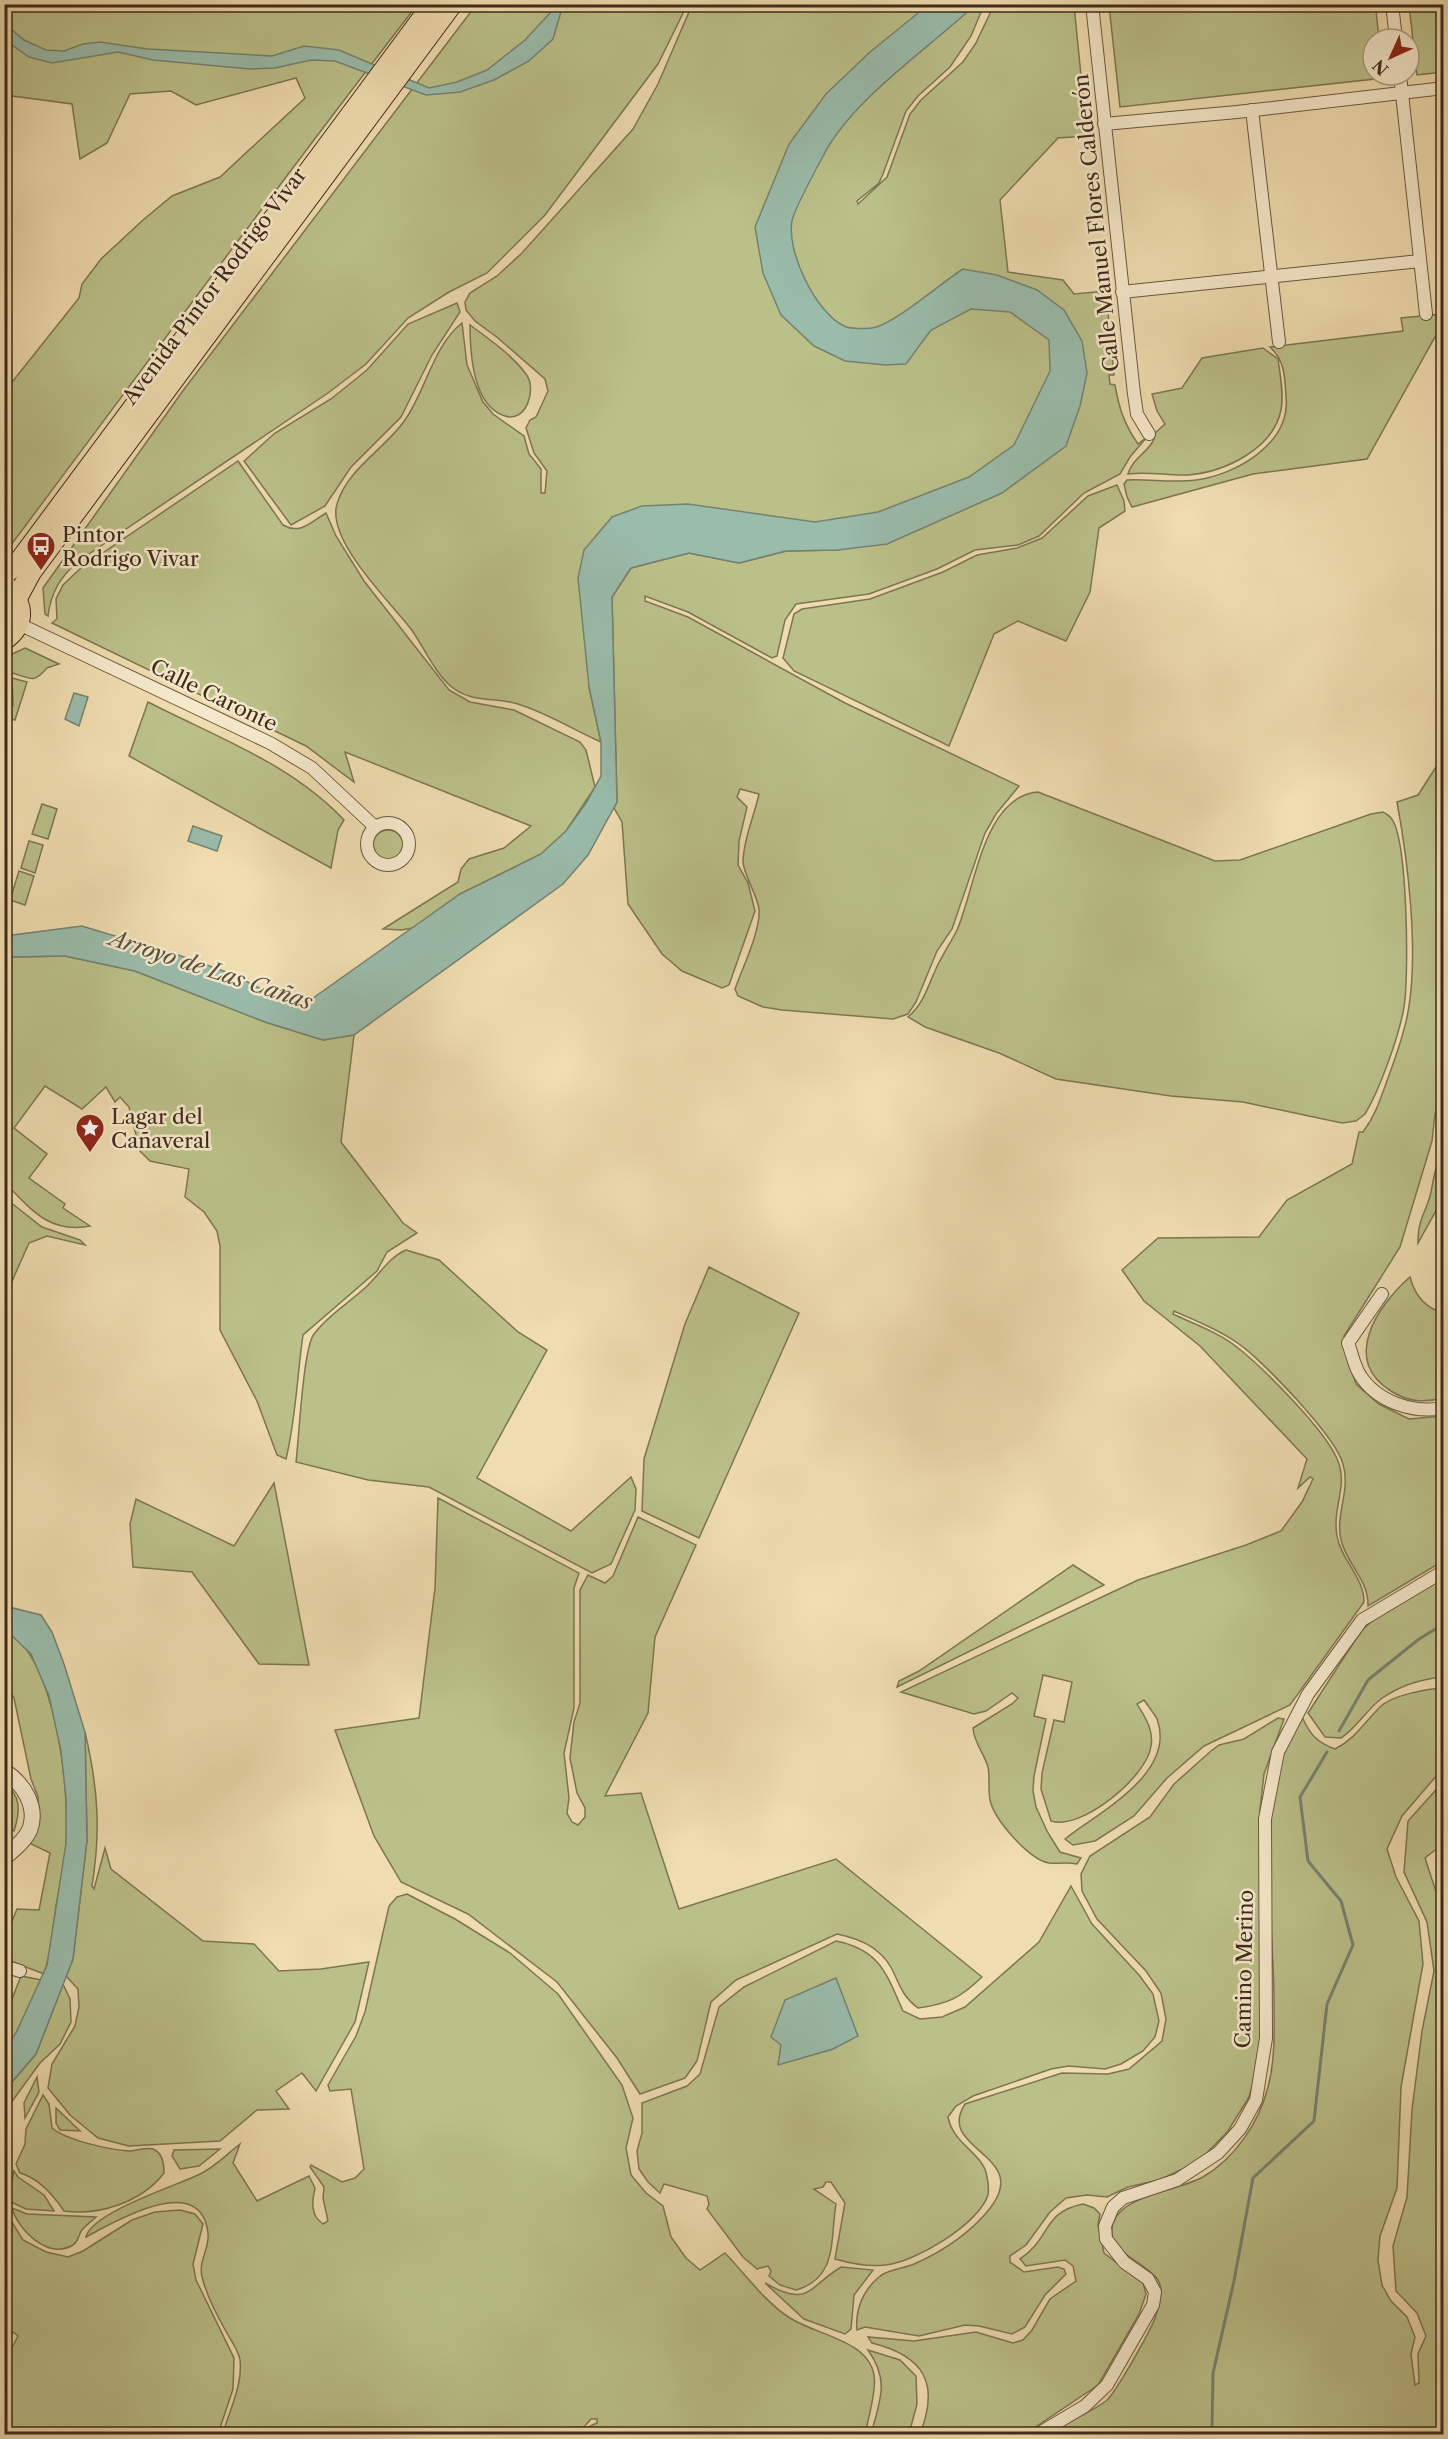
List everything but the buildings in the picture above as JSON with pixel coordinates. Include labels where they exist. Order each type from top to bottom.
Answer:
[{"type":"main road","name":"Avenida Pintor Rodrigo Vivar","points":[[4,575],[18,563],[433,4]]},
{"type":"main road","name":"Avenida Pintor Rodrigo Vivar","points":[[11,592],[31,572],[452,4]]},
{"type":"main road","points":[[4,640],[19,624],[21,615],[11,592]]},
{"type":"street","name":"Calle Manuel Flores Calderón","points":[[1092,4],[1137,414],[1149,434]]},
{"type":"street","points":[[1392,4],[1395,27]]},
{"type":"street","points":[[1402,87],[1426,314]]},
{"type":"street","points":[[1104,124],[1443,88]]},
{"type":"street","points":[[1252,110],[1279,342]]},
{"type":"street","points":[[1122,292],[1420,261]]},
{"type":"street","name":"Calle Caronte","points":[[19,624],[270,743],[312,768],[375,827]]},
{"type":"street","points":[[1382,1294],[1348,1343],[1360,1375],[1389,1402],[1427,1411],[1443,1408]]},
{"type":"street","name":"Camino Merino","points":[[1038,2434],[1084,2406],[1107,2385],[1153,2305],[1155,2292],[1148,2279],[1124,2262],[1106,2239],[1105,2226],[1113,2207],[1123,2198],[1177,2180],[1218,2153],[1240,2129],[1256,2100],[1266,2038],[1265,1819],[1278,1752],[1308,1694],[1362,1620],[1443,1571]]},
{"type":"street","points":[[4,1772],[20,1783],[27,1794],[32,1811],[30,1828],[24,1838],[4,1858]]},
{"type":"street","points":[[4,1966],[20,1971]]},
{"type":"green space","points":[[5,5],[417,5],[5,553],[5,391],[79,298],[82,284],[101,259],[172,196],[220,177],[305,98],[296,78],[196,105],[171,91],[130,94],[107,143],[80,159],[72,104],[5,95]]},
{"type":"green space","points":[[476,5],[687,5],[658,64],[545,215],[487,273],[449,292],[408,318],[366,364],[328,393],[77,562],[57,586],[48,616],[45,614],[43,588],[182,392]]},
{"type":"green space","points":[[692,5],[984,5],[971,36],[950,67],[918,96],[906,111],[879,183],[857,201],[858,204],[887,177],[910,114],[921,100],[963,62],[976,43],[994,5],[1074,5],[1087,136],[1058,138],[1000,200],[1008,272],[1063,280],[1074,294],[1106,291],[1114,375],[1109,375],[1110,384],[1115,385],[1123,416],[1138,444],[1147,437],[1130,457],[1120,474],[1084,493],[1039,536],[1018,545],[975,550],[937,569],[869,594],[796,604],[785,620],[777,656],[772,658],[688,612],[645,596],[645,601],[688,617],[845,703],[1019,786],[996,814],[985,833],[952,929],[937,951],[916,1002],[908,1014],[893,1019],[782,1010],[763,1007],[738,996],[735,989],[759,918],[758,903],[745,872],[743,861],[747,835],[759,794],[740,789],[737,797],[747,807],[739,841],[738,865],[748,883],[755,911],[729,985],[722,988],[682,971],[662,954],[628,904],[622,822],[614,808],[617,802],[612,597],[631,568],[689,553],[739,563],[786,551],[838,550],[868,536],[612,517],[589,687],[601,742],[529,708],[510,702],[469,696],[453,688],[435,668],[411,629],[362,570],[341,535],[336,519],[337,504],[349,480],[405,420],[444,344],[462,323],[467,365],[483,402],[493,414],[524,436],[529,454],[541,469],[541,493],[545,493],[547,471],[534,453],[526,428],[530,420],[536,417],[548,391],[545,379],[475,321],[466,310],[465,302],[470,293],[497,276],[522,253],[633,129],[658,84]]},
{"type":"green space","points":[[1109,5],[1368,5],[1369,11],[1376,10],[1378,27],[1361,27],[1361,81],[1120,107]]},
{"type":"green space","points":[[1409,5],[1443,5],[1443,72],[1421,75],[1421,27],[1412,27]]},
{"type":"green space","points":[[1443,281],[1443,336],[1435,337],[1367,459],[1253,474],[1132,507],[1124,484],[1127,480],[1187,481],[1212,477],[1243,464],[1270,442],[1280,429],[1285,414],[1286,397],[1281,364],[1270,347],[1403,331],[1401,318],[1442,314],[1441,282]]},
{"type":"green space","points":[[457,303],[460,312],[432,355],[401,417],[351,467],[325,506],[291,525],[244,461],[275,433],[331,399],[367,370],[408,324]]},
{"type":"green space","points":[[470,325],[507,354],[526,374],[529,380],[530,395],[528,403],[519,414],[513,417],[505,416],[494,410],[486,401],[480,390],[473,363]]},
{"type":"green space","points":[[1263,348],[1278,359],[1282,404],[1276,424],[1258,447],[1232,463],[1202,473],[1188,475],[1128,474],[1130,468],[1151,444],[1155,433],[1165,424],[1157,411],[1152,394],[1182,388],[1202,358]]},
{"type":"green space","points":[[238,461],[283,525],[289,528],[300,528],[326,513],[336,536],[364,581],[449,690],[470,702],[514,710],[580,742],[586,750],[595,787],[566,831],[541,854],[460,894],[417,927],[402,930],[383,929],[458,882],[461,869],[469,859],[504,848],[531,826],[345,752],[354,782],[306,746],[52,623],[57,619],[56,599],[63,585],[82,567]]},
{"type":"green space","points":[[1117,485],[1124,501],[1125,511],[1099,528],[1090,592],[1066,641],[1018,621],[994,634],[949,746],[794,671],[783,658],[794,614],[802,609],[870,599],[943,572],[977,555],[1017,548],[1042,538],[1088,496]]},
{"type":"green space","points":[[25,648],[59,664],[47,668],[38,677],[31,679],[9,672],[12,654]]},
{"type":"green space","points":[[12,678],[27,682],[15,720],[5,717],[6,705],[13,706]]},
{"type":"green space","points":[[148,702],[276,767],[323,800],[344,820],[338,830],[331,868],[129,756]]},
{"type":"green space","points":[[1443,756],[1443,1096],[1435,1114],[1432,1141],[1400,1247],[1344,1336],[1346,1353],[1356,1384],[1379,1404],[1409,1419],[1443,1416],[1443,1561],[1368,1606],[1365,1588],[1341,1540],[1340,1521],[1345,1474],[1338,1452],[1281,1382],[1250,1353],[1224,1334],[1174,1311],[1173,1314],[1223,1338],[1249,1357],[1295,1402],[1333,1451],[1341,1473],[1341,1490],[1336,1517],[1337,1536],[1343,1553],[1357,1576],[1364,1602],[1290,1705],[1204,1746],[1167,1778],[1134,1816],[1095,1841],[1073,1845],[1065,1839],[1114,1803],[1146,1774],[1156,1757],[1160,1739],[1157,1719],[1144,1700],[1137,1704],[1146,1719],[1152,1740],[1147,1759],[1126,1786],[1095,1810],[1079,1818],[1064,1822],[1051,1821],[1041,1789],[1042,1773],[1054,1720],[1064,1722],[1072,1682],[1043,1675],[1034,1716],[1046,1719],[1034,1776],[1033,1791],[1036,1807],[1060,1852],[1081,1858],[1077,1864],[1049,1863],[1032,1855],[1023,1847],[998,1817],[989,1796],[988,1767],[973,1728],[1018,1698],[1012,1693],[986,1711],[974,1714],[901,1692],[1138,1580],[1246,1545],[1281,1531],[1302,1502],[1313,1479],[1310,1477],[1298,1488],[1307,1459],[1200,1346],[1144,1301],[1122,1270],[1158,1238],[1259,1237],[1287,1200],[1352,1164],[1359,1132],[1363,1132],[1368,1126],[1375,1112],[1397,1054],[1406,1021],[1411,988],[1411,907],[1397,802],[1418,795]]},
{"type":"green space","points":[[1038,792],[1215,861],[1240,860],[1371,814],[1383,812],[1389,816],[1397,831],[1404,879],[1407,940],[1406,991],[1402,1019],[1383,1077],[1365,1114],[1356,1121],[1342,1123],[1243,1102],[1171,1096],[1056,1079],[999,1053],[925,1027],[908,1017],[921,1001],[957,930],[976,870],[993,827],[1005,810],[1019,797]]},
{"type":"green space","points":[[42,804],[57,809],[48,839],[32,834]]},
{"type":"green space","points":[[388,830],[399,834],[403,845],[399,856],[388,860],[377,856],[373,845],[377,834]]},
{"type":"green space","points":[[29,841],[43,845],[35,873],[21,868]]},
{"type":"green space","points":[[19,871],[34,876],[25,905],[10,900]]},
{"type":"green space","points":[[65,956],[135,971],[265,1022],[323,1040],[354,1035],[341,1142],[403,1223],[417,1233],[387,1252],[377,1271],[303,1335],[286,1459],[277,1455],[257,1401],[220,1330],[220,1246],[217,1231],[204,1212],[185,1197],[189,1169],[150,1161],[140,1151],[129,1107],[120,1097],[115,1102],[106,1087],[82,1109],[45,1086],[14,1128],[47,1154],[29,1178],[65,1204],[63,1208],[90,1226],[76,1228],[52,1223],[33,1210],[5,1183],[5,960],[9,957]]},
{"type":"green space","points":[[1443,1147],[1443,1198],[1418,1243],[1421,1221]]},
{"type":"green space","points":[[5,1198],[42,1227],[80,1240],[85,1245],[47,1236],[29,1243],[5,1297]]},
{"type":"green space","points":[[406,1250],[439,1260],[518,1332],[547,1350],[477,1478],[571,1531],[631,1477],[636,1489],[635,1510],[611,1564],[592,1573],[429,1487],[368,1480],[296,1462],[304,1375],[314,1334],[332,1315],[366,1287],[390,1261]]},
{"type":"green space","points":[[709,1267],[799,1313],[699,1538],[642,1511],[644,1459],[685,1324]]},
{"type":"green space","points":[[1410,1277],[1422,1300],[1431,1308],[1443,1313],[1443,1398],[1429,1401],[1397,1395],[1376,1378],[1368,1364],[1366,1349],[1369,1333],[1376,1318],[1386,1303]]},
{"type":"green space","points":[[274,1483],[309,1665],[259,1664],[192,1572],[133,1567],[130,1524],[136,1499],[234,1546]]},
{"type":"green space","points":[[438,1498],[579,1573],[574,1588],[574,1708],[564,1753],[569,1798],[567,1813],[572,1822],[578,1825],[585,1817],[585,1808],[577,1793],[570,1758],[574,1722],[580,1703],[580,1590],[588,1575],[605,1583],[613,1576],[638,1517],[696,1545],[655,1637],[648,1713],[605,1796],[641,1793],[679,1909],[836,1859],[982,1977],[953,1999],[918,2008],[905,1995],[882,1955],[861,1941],[837,1934],[736,1980],[711,2002],[697,2061],[685,2078],[640,2094],[617,2058],[557,1982],[468,1914],[401,1882],[374,1836],[335,1730],[419,1718],[435,1588]]},
{"type":"green space","points":[[1073,1565],[1104,1585],[897,1687],[899,1681],[919,1671]]},
{"type":"green space","points":[[1443,1577],[1443,1677],[1419,1681],[1395,1690],[1376,1703],[1341,1738],[1325,1737],[1308,1713],[1361,1631],[1377,1617]]},
{"type":"green space","points":[[4,1629],[22,1644],[36,1666],[48,1695],[62,1759],[67,1820],[65,1851],[44,1974],[5,1959],[5,1938],[17,1909],[39,1910],[50,1853],[27,1842],[39,1818],[38,1797],[31,1779],[14,1698],[5,1684]]},
{"type":"green space","points":[[1443,1688],[1443,1768],[1402,1816],[1387,1849],[1396,1877],[1419,1921],[1423,1964],[1401,2087],[1397,2188],[1380,2236],[1378,2260],[1382,2285],[1391,2301],[1407,2317],[1415,2337],[1411,2354],[1415,2385],[1419,2383],[1418,2354],[1426,2336],[1417,2313],[1396,2291],[1393,2246],[1407,2197],[1412,2110],[1422,2031],[1434,1971],[1427,1922],[1404,1872],[1408,1821],[1443,1782],[1443,1844],[1425,1858],[1444,1916],[1443,2434],[1046,2434],[1084,2414],[1111,2396],[1156,2315],[1160,2284],[1152,2273],[1127,2255],[1114,2242],[1113,2223],[1118,2214],[1139,2200],[1192,2182],[1215,2169],[1244,2138],[1259,2114],[1264,2100],[1271,2076],[1274,2040],[1269,1886],[1272,1805],[1278,1771],[1294,1732],[1302,1717],[1314,1737],[1335,1749],[1354,1736],[1385,1703],[1410,1693]]},
{"type":"green space","points":[[1278,1718],[1284,1719],[1264,1774],[1260,1810],[1261,2022],[1259,2063],[1249,2097],[1228,2131],[1198,2162],[1159,2180],[1128,2187],[1107,2197],[1087,2195],[1066,2198],[1050,2212],[1026,2245],[1010,2256],[1010,2262],[1024,2272],[1058,2267],[1064,2269],[1066,2274],[1045,2295],[1025,2327],[1012,2334],[965,2325],[919,2336],[865,2327],[857,2330],[857,2315],[861,2301],[873,2282],[883,2274],[925,2259],[956,2240],[975,2225],[991,2207],[1000,2189],[1000,2175],[992,2163],[962,2132],[959,2119],[965,2104],[1062,2073],[1108,2074],[1129,2069],[1162,2041],[1166,2019],[1161,1993],[1146,1971],[1097,1919],[1082,1891],[1081,1874],[1090,1856],[1150,1817],[1174,1784],[1211,1751],[1219,1745],[1244,1739]]},
{"type":"green space","points":[[85,1732],[97,1809],[97,1846],[92,1886],[94,1889],[105,1848],[111,1869],[203,1941],[254,1944],[279,1971],[321,1969],[369,1962],[355,2022],[316,2091],[302,2073],[276,2091],[289,2109],[257,2110],[220,2141],[129,2146],[98,2138],[70,2115],[48,2088],[52,2064],[75,2026],[79,2007],[78,1989],[66,1976],[73,1959],[87,1840]]},
{"type":"green space","points":[[4,1784],[10,1788],[17,1799],[18,1818],[14,1831],[5,1826]]},
{"type":"green space","points":[[1071,1886],[1092,1924],[1139,1975],[1153,1994],[1159,2021],[1155,2037],[1143,2051],[1121,2064],[1105,2069],[1069,2066],[1051,2069],[973,2096],[956,2106],[948,2117],[951,2127],[985,2169],[988,2195],[972,2218],[928,2250],[897,2263],[885,2265],[860,2264],[835,2259],[845,2203],[831,2182],[826,2182],[823,2187],[814,2189],[836,2204],[830,2256],[819,2277],[796,2290],[780,2285],[769,2276],[771,2271],[768,2266],[757,2269],[743,2257],[707,2209],[709,2204],[707,2196],[664,2184],[660,2193],[639,2169],[637,2151],[642,2133],[642,2103],[687,2086],[700,2074],[719,2007],[744,1987],[836,1941],[863,1950],[880,1965],[903,2011],[920,2019],[942,2017],[965,2007],[1039,1942]],"holes":[[[781,2045],[833,2049],[779,2064]]]},
{"type":"green space","points":[[407,1894],[455,1919],[510,1953],[558,1994],[622,2085],[633,2118],[626,2148],[631,2175],[646,2193],[663,2206],[671,2237],[686,2258],[700,2270],[725,2253],[764,2297],[781,2312],[801,2324],[852,2346],[862,2354],[870,2363],[875,2381],[865,2434],[771,2434],[761,2432],[759,2434],[573,2434],[597,2423],[597,2419],[591,2419],[584,2427],[537,2429],[530,2434],[223,2434],[238,2389],[240,2360],[237,2350],[213,2307],[202,2277],[201,2271],[208,2233],[202,2214],[190,2205],[174,2203],[155,2206],[116,2221],[86,2237],[91,2228],[102,2219],[135,2201],[204,2172],[240,2144],[233,2163],[257,2201],[309,2176],[315,2188],[314,2212],[323,2224],[328,2221],[323,2198],[324,2187],[310,2167],[311,2165],[342,2182],[355,2178],[364,2169],[351,2089],[330,2091],[328,2085],[356,2036],[365,2012],[389,1906],[397,1897]]},
{"type":"green space","points":[[21,1976],[42,1980],[16,2033],[5,2049],[5,2017]]},
{"type":"green space","points":[[63,1984],[70,1999],[71,2022],[60,2044],[40,2063],[5,2111],[5,2090],[36,2054]]},
{"type":"green space","points":[[37,2077],[39,2092],[25,2118],[24,2103]]},
{"type":"green space","points":[[43,2095],[49,2104],[52,2128],[67,2137],[111,2149],[129,2151],[153,2149],[161,2156],[164,2173],[144,2192],[119,2205],[91,2211],[64,2211],[45,2188],[27,2175],[20,2173],[16,2164],[25,2144],[26,2129]]},
{"type":"green space","points":[[56,2108],[80,2131],[60,2130],[56,2123]]},
{"type":"green space","points":[[220,2149],[199,2166],[180,2169],[172,2156],[174,2150]]},
{"type":"green space","points":[[14,2171],[18,2177],[44,2195],[54,2211],[26,2209],[11,2202],[9,2195]]},
{"type":"green space","points":[[1083,2204],[1094,2208],[1100,2214],[1098,2225],[1104,2253],[1143,2283],[1146,2294],[1139,2314],[1098,2385],[1025,2434],[920,2434],[928,2400],[923,2374],[904,2356],[872,2343],[868,2337],[914,2341],[976,2332],[1013,2343],[1023,2340],[1032,2330],[1050,2299],[1076,2281],[1073,2266],[1065,2260],[1026,2266],[1020,2259],[1037,2243],[1060,2213]]},
{"type":"green space","points":[[12,2208],[27,2214],[96,2217],[82,2230],[73,2245],[63,2249],[54,2249],[44,2246],[27,2233],[15,2217]]},
{"type":"green space","points":[[180,2210],[195,2214],[203,2224],[193,2264],[196,2280],[234,2358],[233,2389],[218,2434],[5,2434],[5,2361],[18,2336],[13,2332],[5,2347],[5,2211],[23,2240],[46,2252],[68,2257],[83,2251],[132,2220],[155,2212]]},
{"type":"green space","points":[[841,2267],[873,2270],[854,2295],[851,2329],[845,2334],[804,2319],[765,2283],[791,2294],[799,2294],[814,2288]]},
{"type":"green space","points":[[868,2350],[900,2360],[916,2376],[917,2404],[909,2434],[871,2434],[880,2401],[881,2381],[875,2361]]},
{"type":"water","points":[[553,5],[563,5],[553,39],[529,61],[494,80],[460,92],[426,95],[335,61],[311,60],[275,68],[250,69],[153,60],[118,52],[52,63],[29,57],[5,40],[4,23],[24,40],[46,50],[64,51],[83,44],[100,42],[148,49],[272,56],[304,46],[339,50],[429,88],[457,82],[487,70],[525,40],[550,13]]},
{"type":"water","name":"Arroyo de Las Cañas","points":[[928,5],[975,5],[858,108],[828,147],[792,221],[791,234],[798,264],[814,295],[833,319],[844,326],[862,329],[872,328],[892,320],[963,269],[997,275],[1037,290],[1064,310],[1082,341],[1087,373],[1080,406],[1066,446],[1002,493],[887,544],[838,550],[786,551],[739,563],[689,553],[631,568],[612,597],[617,802],[588,855],[563,884],[354,1035],[323,1040],[265,1022],[135,971],[65,956],[9,957],[5,960],[5,936],[82,926],[178,955],[232,974],[277,997],[306,1003],[460,894],[541,854],[566,831],[586,803],[601,776],[601,742],[589,687],[578,578],[584,550],[612,517],[642,506],[688,504],[815,522],[878,512],[969,477],[1014,445],[1050,371],[1049,340],[1010,312],[971,309],[931,330],[906,364],[885,365],[845,361],[814,346],[781,315],[763,273],[755,227],[789,144],[826,94],[870,52]]},
{"type":"water","points":[[74,693],[88,697],[79,726],[65,719]]},
{"type":"water","points":[[193,826],[222,836],[217,851],[188,841]]},
{"type":"water","points":[[5,1606],[41,1615],[52,1632],[64,1664],[85,1732],[87,1840],[73,1959],[36,2054],[5,2090],[5,2049],[16,2033],[47,1965],[66,1843],[66,1798],[61,1751],[49,1696],[31,1654],[5,1629]]},
{"type":"water","points":[[836,1978],[858,2036],[833,2049],[778,2065],[781,2045],[771,2037],[785,2000]]},
{"type":"waterway","points":[[1339,1731],[1368,1680],[1419,1639],[1444,1624]]},
{"type":"waterway","points":[[1210,2434],[1212,2431],[1213,2373],[1234,2281],[1253,2178],[1314,2121],[1327,2004],[1353,1945],[1341,1901],[1308,1861],[1300,1797],[1327,1752]]},
{"type":"place","name":"Pintor Rodrigo Vivar","points":[[41,572]]},
{"type":"place","name":"Lagar del Cañaveral","points":[[90,1154]]}]
